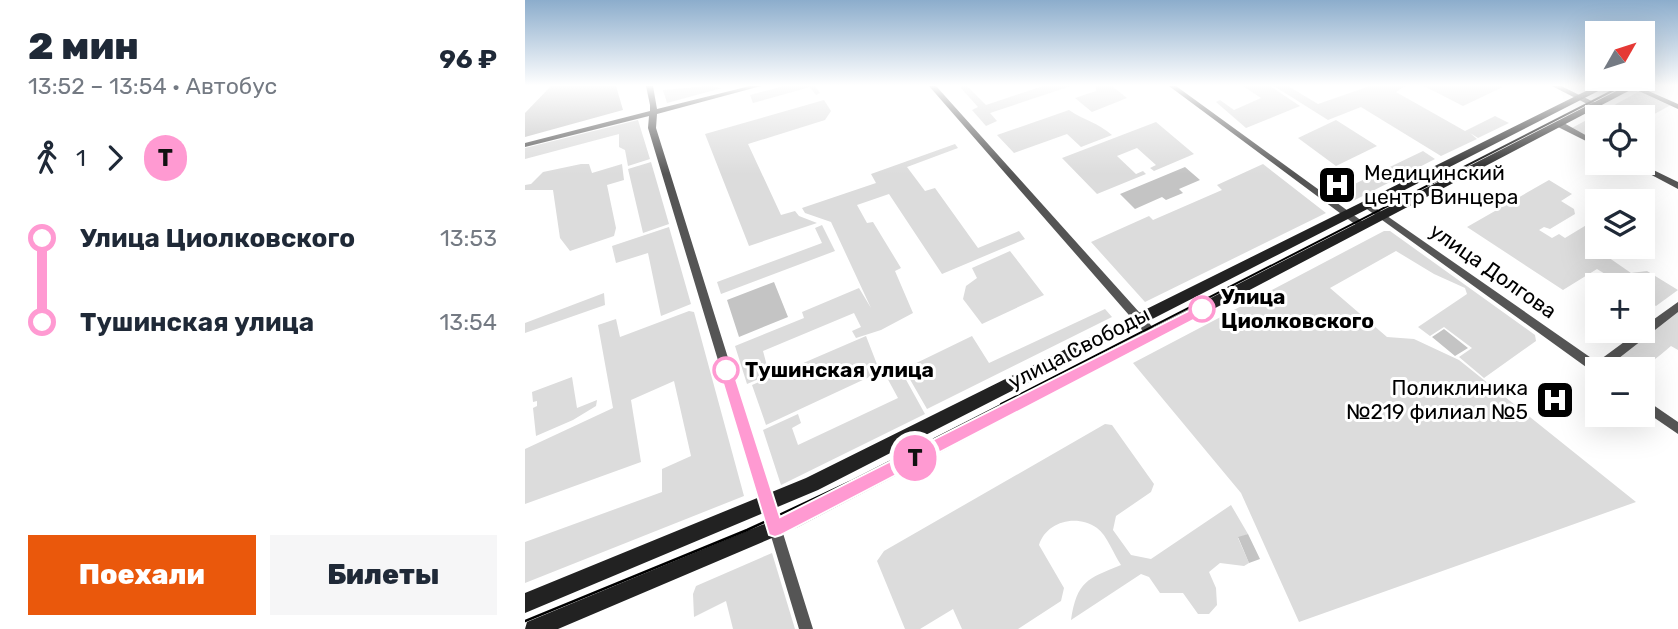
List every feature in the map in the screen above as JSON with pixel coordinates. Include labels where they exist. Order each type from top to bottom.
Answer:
[{"type":"main road","name":"улица Свободы","points":[[525,603],[768,504],[1544,115]]},
{"type":"main road","name":"улица Свободы","points":[[534,629],[775,528],[1576,115]]},
{"type":"street","points":[[525,145],[645,115]]},
{"type":"street","points":[[654,115],[652,128],[806,629]]},
{"type":"street","points":[[958,115],[1153,335]]},
{"type":"street","points":[[1212,115],[1363,226]]},
{"type":"street","points":[[1559,124],[1585,138]]},
{"type":"street","points":[[1655,174],[1678,186]]},
{"type":"street","name":"улица Долгова","points":[[1367,205],[1585,360]]},
{"type":"street","points":[[1613,357],[1678,306]]},
{"type":"street","points":[[1655,412],[1678,429]]},
{"type":"shaded area","points":[[770,115],[828,115],[825,120],[748,144],[781,215],[795,211],[799,216],[817,223],[749,246],[705,134]]},
{"type":"shaded area","points":[[977,115],[992,115],[997,121],[986,126]]},
{"type":"shaded area","points":[[1054,115],[1077,115],[1112,135],[1081,147],[1067,134],[1014,153],[997,135]]},
{"type":"shaded area","points":[[1231,115],[1277,115],[1246,128]]},
{"type":"shaded area","points":[[1321,115],[1340,115],[1328,120]]},
{"type":"shaded area","points":[[1375,115],[1437,115],[1465,131],[1495,116],[1509,123],[1478,138],[1470,133],[1477,139],[1441,156]]},
{"type":"shaded area","points":[[638,120],[650,159],[628,166],[625,150],[619,147],[619,134],[525,159],[525,148]]},
{"type":"shaded area","points":[[1336,120],[1377,146],[1336,166],[1298,138]]},
{"type":"shaded area","points":[[1585,121],[1585,136],[1570,129]]},
{"type":"shaded area","points":[[1156,122],[1194,154],[1154,171],[1150,168],[1156,165],[1137,148],[1117,156],[1136,174],[1143,171],[1146,174],[1097,194],[1062,158]]},
{"type":"shaded area","points":[[955,144],[958,148],[907,167],[925,191],[935,188],[978,248],[1019,231],[1025,239],[942,274],[889,194],[857,205],[867,223],[873,222],[901,268],[895,271],[913,313],[881,330],[856,338],[852,331],[861,327],[854,313],[763,351],[767,366],[776,363],[778,371],[747,384],[735,346],[804,318],[802,312],[859,288],[871,308],[831,222],[805,213],[802,208],[876,183],[871,174]]},
{"type":"shaded area","points":[[1423,151],[1435,159],[1353,201],[1340,191]]},
{"type":"shaded area","points":[[651,162],[669,224],[643,233],[628,169]]},
{"type":"shaded area","points":[[589,164],[592,173],[622,164],[624,180],[607,185],[616,228],[614,236],[570,251],[560,238],[553,190],[525,190],[525,185],[531,184],[543,172]]},
{"type":"shaded area","points":[[1263,164],[1326,213],[1145,302],[1091,242],[1149,216],[1153,220],[1222,190],[1217,185]]},
{"type":"shaded area","points":[[1549,180],[1572,194],[1561,201],[1574,209],[1575,214],[1550,229],[1544,227],[1539,230],[1552,238],[1559,234],[1565,238],[1585,226],[1585,259],[1611,259],[1631,273],[1604,273],[1597,269],[1585,273],[1585,276],[1563,290],[1467,227]]},
{"type":"shaded area","points":[[822,225],[835,251],[721,294],[717,282],[822,243],[815,228]]},
{"type":"shaded area","points":[[669,227],[691,304],[661,316],[648,253],[616,263],[612,246]]},
{"type":"shaded area","points":[[1384,231],[1390,231],[1535,335],[1536,341],[1484,378],[1459,357],[1472,348],[1444,327],[1430,336],[1418,327],[1467,294],[1465,288],[1434,274],[1396,251],[1330,288],[1387,337],[1414,339],[1459,360],[1636,502],[1299,622],[1241,493],[1133,363]]},
{"type":"shaded area","points":[[1010,251],[1044,295],[982,324],[963,299],[966,286],[977,278],[972,268]]},
{"type":"shaded area","points":[[1655,276],[1678,290],[1655,305]]},
{"type":"shaded area","points":[[604,293],[605,305],[525,333],[525,323]]},
{"type":"shaded area","points":[[1105,309],[1112,317],[927,409],[904,369],[972,336],[989,363]]},
{"type":"shaded area","points":[[1678,310],[1678,350],[1671,346],[1655,359],[1617,357],[1635,343],[1655,343],[1655,328]]},
{"type":"shaded area","points":[[689,311],[694,312],[744,496],[525,583],[525,542],[662,492],[662,469],[691,456],[674,381],[631,400],[641,462],[525,504],[525,449],[613,408],[598,325],[616,319],[620,337]]},
{"type":"shaded area","points":[[866,336],[880,372],[766,425],[752,385]]},
{"type":"shaded area","points":[[899,367],[925,414],[781,485],[763,430],[798,414],[801,423],[792,428],[798,445],[898,398],[885,374]]},
{"type":"shaded area","points":[[572,377],[577,408],[597,400],[596,406],[573,420],[536,436],[533,408],[537,406],[537,401],[533,402],[532,392]]},
{"type":"shaded area","points":[[1105,424],[1112,425],[1154,484],[1151,492],[1116,516],[1113,530],[1131,555],[1151,559],[1231,505],[1248,534],[1238,538],[1249,563],[1244,566],[1220,563],[1209,572],[1216,588],[1217,605],[1209,614],[1198,614],[1183,593],[1160,593],[1149,577],[1141,574],[1071,620],[1073,607],[1085,583],[1121,565],[1101,531],[1089,523],[1071,521],[1063,522],[1048,531],[1039,545],[1064,588],[1061,601],[1018,629],[962,629],[953,609],[920,629],[905,629],[877,561],[884,551]]},
{"type":"shaded area","points":[[772,553],[795,629],[733,629],[726,601],[694,617],[693,594],[696,586]]},
{"type":"building","points":[[525,115],[604,115],[525,137]]},
{"type":"building","points":[[1185,167],[1200,180],[1179,189],[1183,193],[1166,200],[1162,197],[1135,209],[1120,194]]},
{"type":"building","points":[[774,282],[788,317],[739,337],[727,300]]},
{"type":"building","points":[[1444,329],[1468,348],[1455,356],[1432,337]]},
{"type":"building","points":[[1248,534],[1260,559],[1249,563],[1238,537]]},
{"type":"tram line","points":[[1001,404],[1565,115]]},
{"type":"tram line","points":[[525,621],[747,530],[850,482],[1005,403]]},
{"type":"bus line","name":"Т","points":[[726,370],[775,528],[821,507],[1202,309]]},
{"type":"place","name":"Медицинский центр Винцера","points":[[1337,185]]},
{"type":"place","name":"Улица Циолковского","points":[[1202,309]]},
{"type":"place","name":"Тушинская улица","points":[[726,370]]},
{"type":"place","name":"Поликлиника №219 филиал №5","points":[[1555,400]]}]
